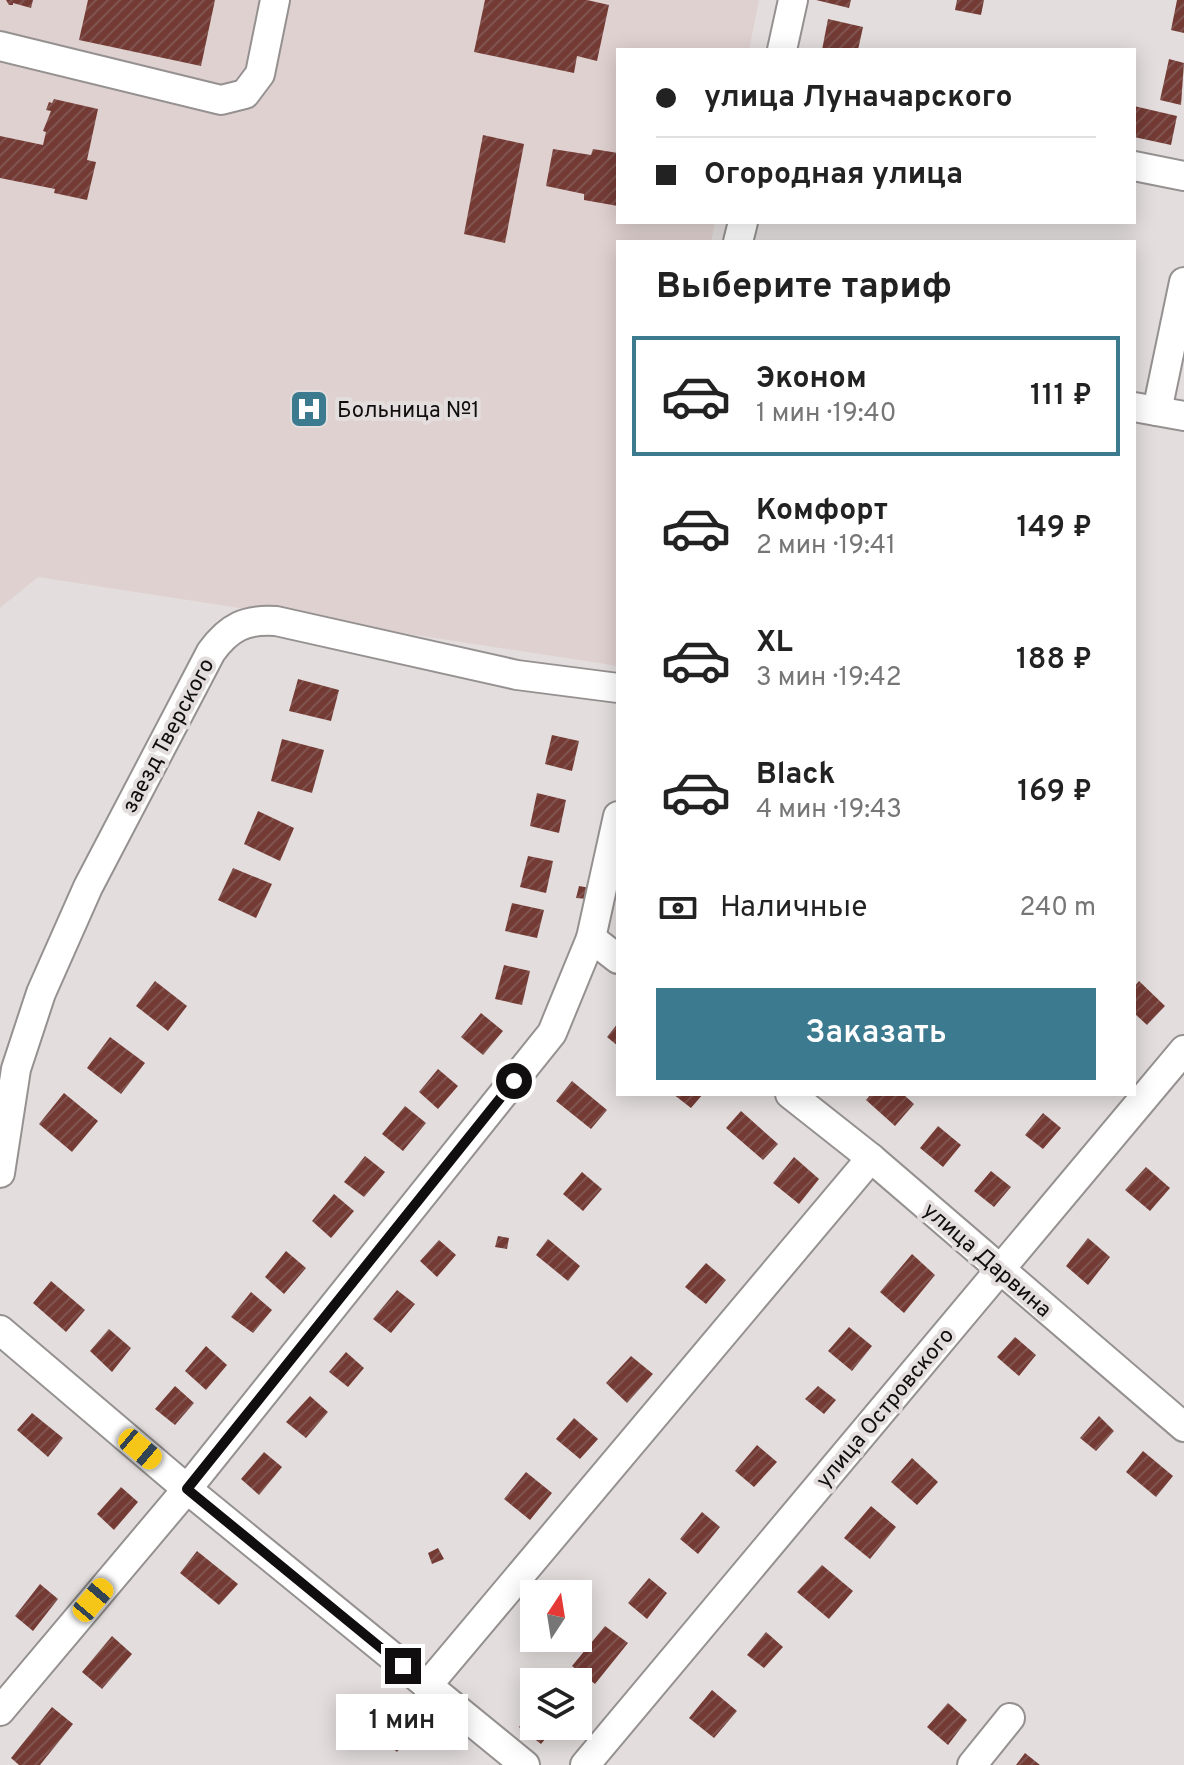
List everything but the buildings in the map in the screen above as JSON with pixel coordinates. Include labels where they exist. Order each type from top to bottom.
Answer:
[{"type":"street","points":[[0,46],[221,100],[245,94],[260,74],[275,0]]},
{"type":"street","points":[[782,48],[793,0]]},
{"type":"street","points":[[1136,166],[1184,176]]},
{"type":"street","points":[[1158,411],[1184,282]]},
{"type":"street","name":"заезд Тверского","points":[[0,1173],[16,1069],[41,993],[88,887],[222,636],[238,625],[257,620],[276,621],[517,675],[616,688]]},
{"type":"street","points":[[0,1711],[187,1489],[552,1033],[591,938],[616,825]]},
{"type":"street","points":[[591,938],[616,957]]},
{"type":"street","name":"улица Островского","points":[[585,1765],[1184,1050]]},
{"type":"street","name":"улица Дарвина","points":[[793,1096],[871,1158],[1184,1427]]},
{"type":"street","points":[[427,1686],[871,1158]]},
{"type":"street","points":[[0,1330],[187,1489],[525,1765]]},
{"type":"street","points":[[972,1765],[1010,1718]]},
{"type":"shaded area","name":"Больница №1","points":[[0,0],[759,0],[749,48],[616,48],[616,224],[715,224],[711,240],[616,240],[616,666],[38,577],[0,608]]},
{"type":"place","name":"Больница №1","points":[[309,409]]},
{"type":"route","points":[[403,1666],[187,1489],[514,1081]]}]
